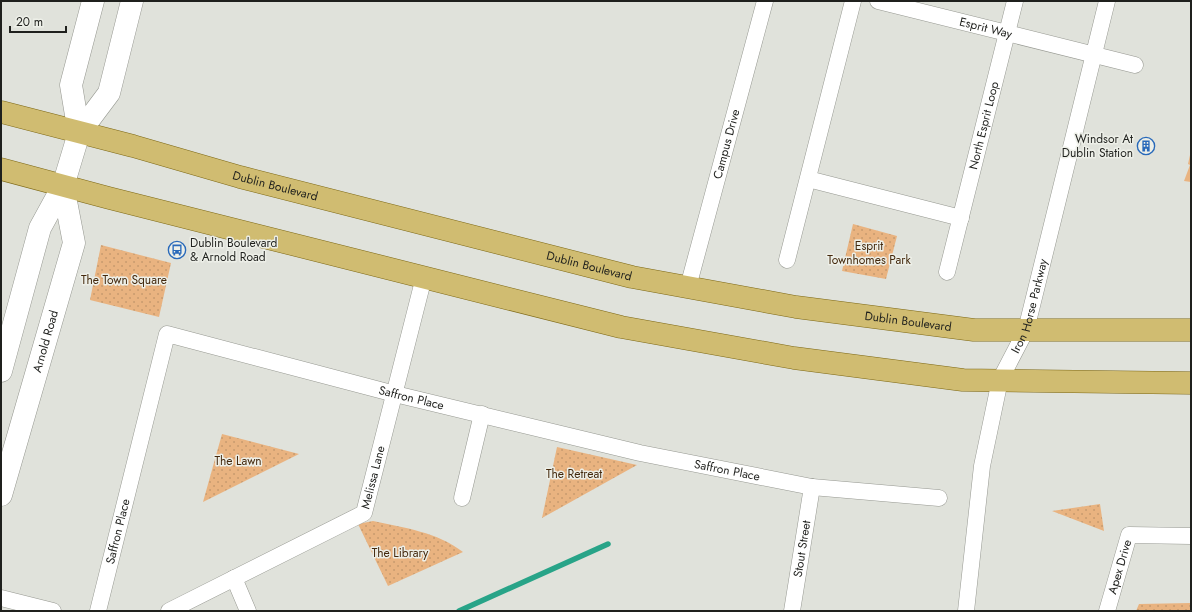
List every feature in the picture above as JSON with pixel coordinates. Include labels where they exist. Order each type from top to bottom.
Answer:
[{"type":"main road","name":"Dublin Boulevard","points":[[1,112],[240,177],[632,277],[818,310],[974,330],[1191,330]]},
{"type":"main road","points":[[1,169],[621,327],[778,355],[962,380],[1191,383]]},
{"type":"street","name":"Arnold Road","points":[[79,132],[71,85],[93,1]]},
{"type":"street","name":"Arnold Road","points":[[1,371],[40,228],[63,186],[79,132],[109,93],[132,1]]},
{"type":"street","name":"Campus Drive","points":[[688,287],[765,1]]},
{"type":"street","points":[[787,260],[854,1]]},
{"type":"street","name":"Esprit Way","points":[[878,1],[1134,65]]},
{"type":"street","name":"North Esprit Loop","points":[[947,272],[1015,1]]},
{"type":"street","name":"Iron Horse Parkway","points":[[966,611],[982,466],[1000,380],[1026,330],[1107,1]]},
{"type":"street","points":[[808,179],[961,218]]},
{"type":"street","name":"Arnold Road","points":[[1,495],[74,243],[63,186]]},
{"type":"street","name":"Melissa Lane","points":[[169,611],[364,512],[424,277]]},
{"type":"street","name":"Saffron Place","points":[[98,611],[167,334],[395,394],[640,453],[812,487],[939,498]]},
{"type":"street","points":[[462,498],[482,414]]},
{"type":"street","name":"Stout Street","points":[[792,611],[812,487]]},
{"type":"street","name":"Apex Drive","points":[[1107,611],[1129,535],[1191,536]]},
{"type":"street","points":[[234,578],[248,611]]},
{"type":"street","points":[[1,598],[53,611]]},
{"type":"green space","points":[[1190,155],[1191,182],[1184,181],[1190,165],[1188,164]]},
{"type":"green space","name":"Esprit Townhomes Park","points":[[853,224],[897,236],[886,279],[842,271]]},
{"type":"green space","name":"The Town Square","points":[[101,245],[171,263],[159,317],[90,300]]},
{"type":"green space","name":"The Lawn","points":[[222,434],[299,454],[203,502]]},
{"type":"green space","name":"The Retreat","points":[[557,447],[637,465],[542,518]]},
{"type":"green space","points":[[1100,504],[1104,531],[1052,511]]},
{"type":"green space","name":"The Library","points":[[373,521],[432,535],[453,545],[463,552],[388,586],[358,524]]},
{"type":"green space","points":[[1191,603],[1191,611],[1136,611],[1139,604]]},
{"type":"waterway","points":[[459,611],[608,544]]},
{"type":"place","name":"Windsor At Dublin Station","points":[[1146,146]]},
{"type":"place","name":"Dublin Boulevard & Arnold Road","points":[[177,250]]}]
